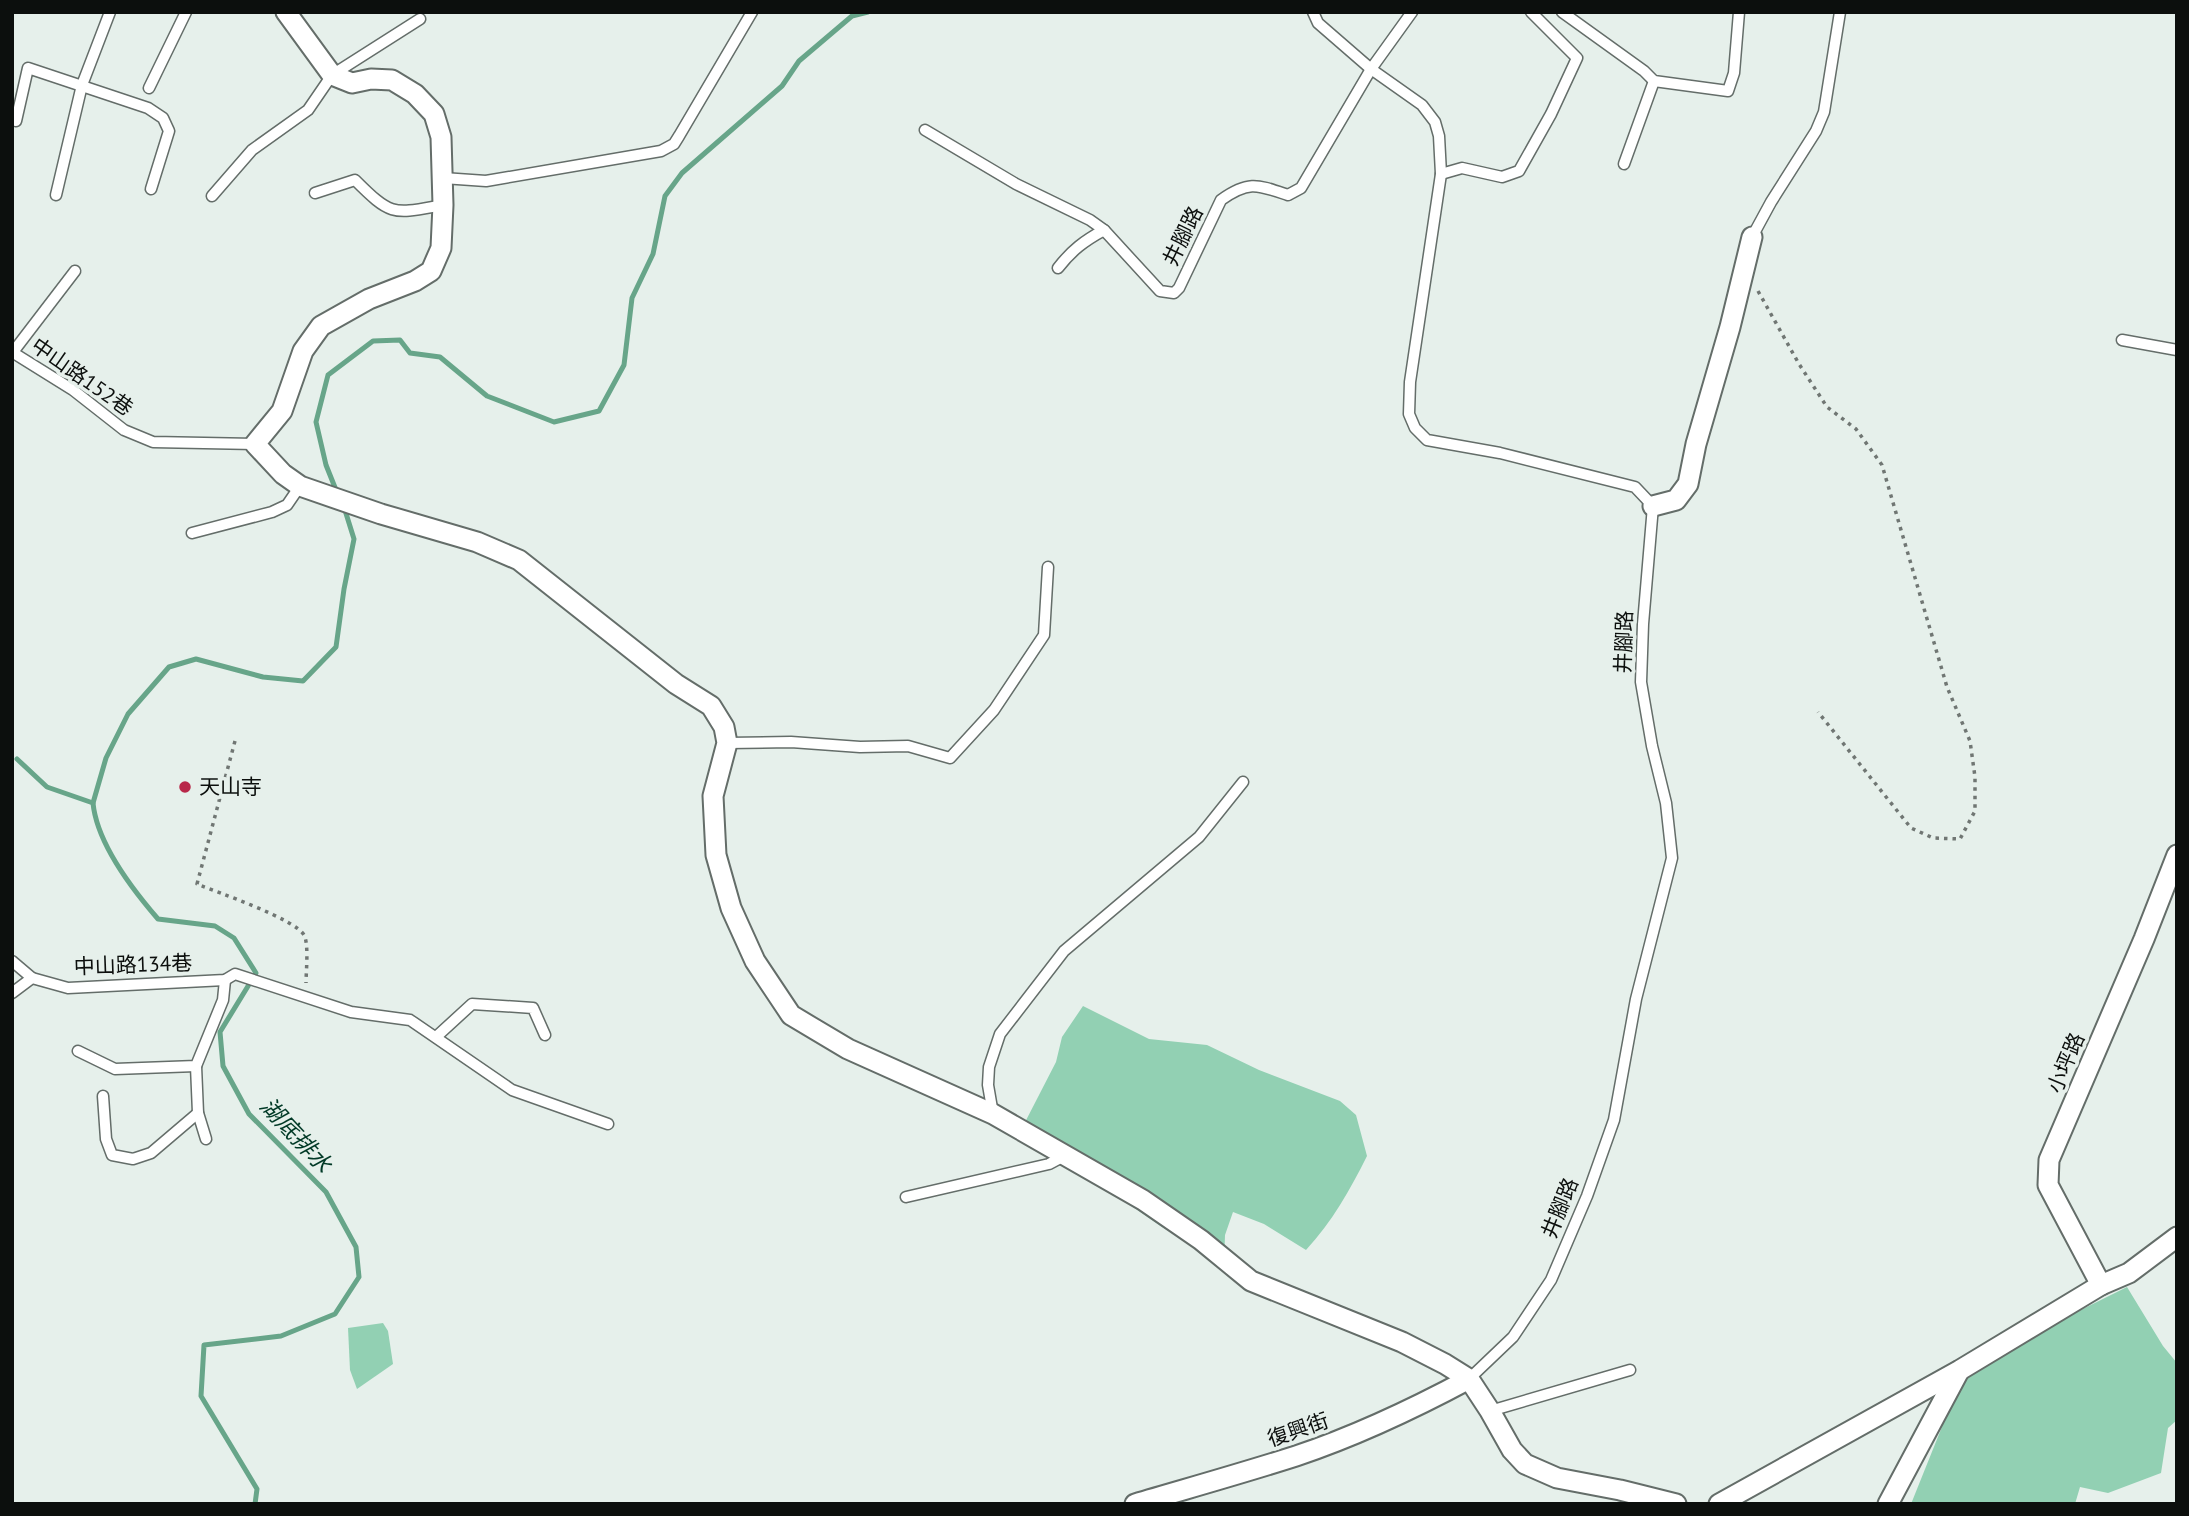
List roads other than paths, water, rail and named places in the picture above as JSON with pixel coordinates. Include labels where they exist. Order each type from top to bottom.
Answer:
[{"type":"street","points":[[286,12],[332,75],[352,83],[371,79],[392,80],[415,94],[433,114],[441,137],[443,205],[440,248],[431,271],[415,281],[369,299],[321,326],[303,351],[282,411],[255,444],[283,474],[300,486],[381,514],[477,542],[519,560],[676,684],[711,706],[724,727],[727,743],[713,796],[716,855],[731,908],[755,961],[791,1015],[848,1049],[993,1114],[1143,1200],[1201,1240],[1251,1281],[1402,1342],[1469,1379],[1512,1450],[1525,1464],[1557,1478],[1676,1504]]},
{"type":"street","points":[[1653,506],[1676,500],[1688,484],[1696,444],[1752,237]]},
{"type":"street","name":"小坪路","points":[[2101,1285],[2048,1185],[2049,1160],[2177,855]]},
{"type":"street","points":[[1719,1504],[1960,1370],[2101,1285],[2129,1273],[2177,1237]]},
{"type":"street","points":[[1888,1504],[1960,1370]]},
{"type":"street","name":"復興街","points":[[1135,1504],[1297,1456],[1402,1414],[1469,1379]]},
{"type":"lane","points":[[56,195],[82,85],[110,12]]},
{"type":"lane","points":[[149,88],[186,12]]},
{"type":"lane","points":[[443,178],[486,181],[661,151],[674,144],[752,12]]},
{"type":"lane","points":[[1313,12],[1318,23],[1371,69],[1422,105],[1435,122],[1439,136],[1441,174],[1410,382],[1409,414],[1415,428],[1427,440],[1500,453],[1635,487],[1653,506]]},
{"type":"lane","name":"井腳路","points":[[925,130],[1016,184],[1090,220],[1104,230],[1160,292],[1174,293],[1179,288],[1221,200],[1233,192],[1256,184],[1288,195],[1301,188],[1371,69],[1412,12]]},
{"type":"lane","points":[[1441,174],[1462,168],[1502,177],[1520,171],[1577,58],[1531,12]]},
{"type":"lane","points":[[1562,12],[1654,81],[1728,91],[1734,73],[1739,12]]},
{"type":"lane","points":[[1752,237],[1816,131],[1824,112],[1840,12]]},
{"type":"lane","points":[[212,196],[252,150],[308,110],[332,75],[420,19]]},
{"type":"lane","points":[[16,121],[28,68],[148,108],[163,118],[169,131],[151,189]]},
{"type":"lane","points":[[1624,164],[1654,81]]},
{"type":"lane","points":[[315,193],[355,180],[381,206],[403,212],[443,205]]},
{"type":"lane","points":[[1058,268],[1083,241],[1104,230]]},
{"type":"lane","points":[[13,352],[75,271]]},
{"type":"lane","points":[[2122,340],[2177,351]]},
{"type":"lane","name":"中山路152巷","points":[[13,352],[73,390],[124,430],[153,442],[255,444]]},
{"type":"lane","points":[[192,533],[272,512],[288,505],[300,486]]},
{"type":"lane","name":"井腳路","points":[[1469,1379],[1513,1337],[1551,1280],[1587,1196],[1614,1120],[1636,999],[1672,858],[1666,803],[1652,746],[1642,682],[1643,624],[1653,506]]},
{"type":"lane","points":[[727,743],[908,746],[950,758],[994,710],[1044,635],[1048,567]]},
{"type":"lane","points":[[993,1114],[988,1085],[989,1067],[1000,1034],[1064,951],[1199,837],[1243,782]]},
{"type":"lane","name":"中山路134巷","points":[[12,961],[32,978],[68,988],[225,980],[235,974],[351,1012],[410,1020],[436,1037]]},
{"type":"lane","points":[[12,993],[32,978]]},
{"type":"lane","points":[[206,1139],[198,1113],[196,1066],[223,1000],[225,980]]},
{"type":"lane","points":[[545,1035],[533,1008],[472,1004],[436,1037],[512,1090],[608,1124]]},
{"type":"lane","points":[[78,1051],[115,1069],[196,1066]]},
{"type":"lane","points":[[103,1096],[106,1139],[112,1155],[133,1159],[150,1153],[198,1113]]},
{"type":"lane","points":[[906,1197],[1049,1164],[1065,1156]]},
{"type":"lane","points":[[1490,1411],[1630,1370]]},
{"type":"waterway","points":[[338,495],[326,465],[316,422],[328,375],[373,341],[400,340],[410,353],[440,357],[487,396],[554,422],[599,411],[624,365],[632,298],[653,254],[665,196],[682,173],[782,86],[799,61],[852,16],[868,12]]},
{"type":"waterway","points":[[93,803],[106,758],[128,714],[169,667],[196,659],[263,677],[303,681],[336,647],[354,539],[344,507]]},
{"type":"waterway","name":"湖底排水","points":[[17,759],[47,787],[93,803],[108,850],[137,894],[158,919],[215,926],[234,938],[256,973],[220,1032],[223,1066],[249,1114],[326,1192],[356,1247],[359,1277],[335,1314],[281,1336],[204,1345],[201,1396],[257,1489],[255,1504]]},
{"type":"place","name":"天山寺","points":[[185,787]]}]
